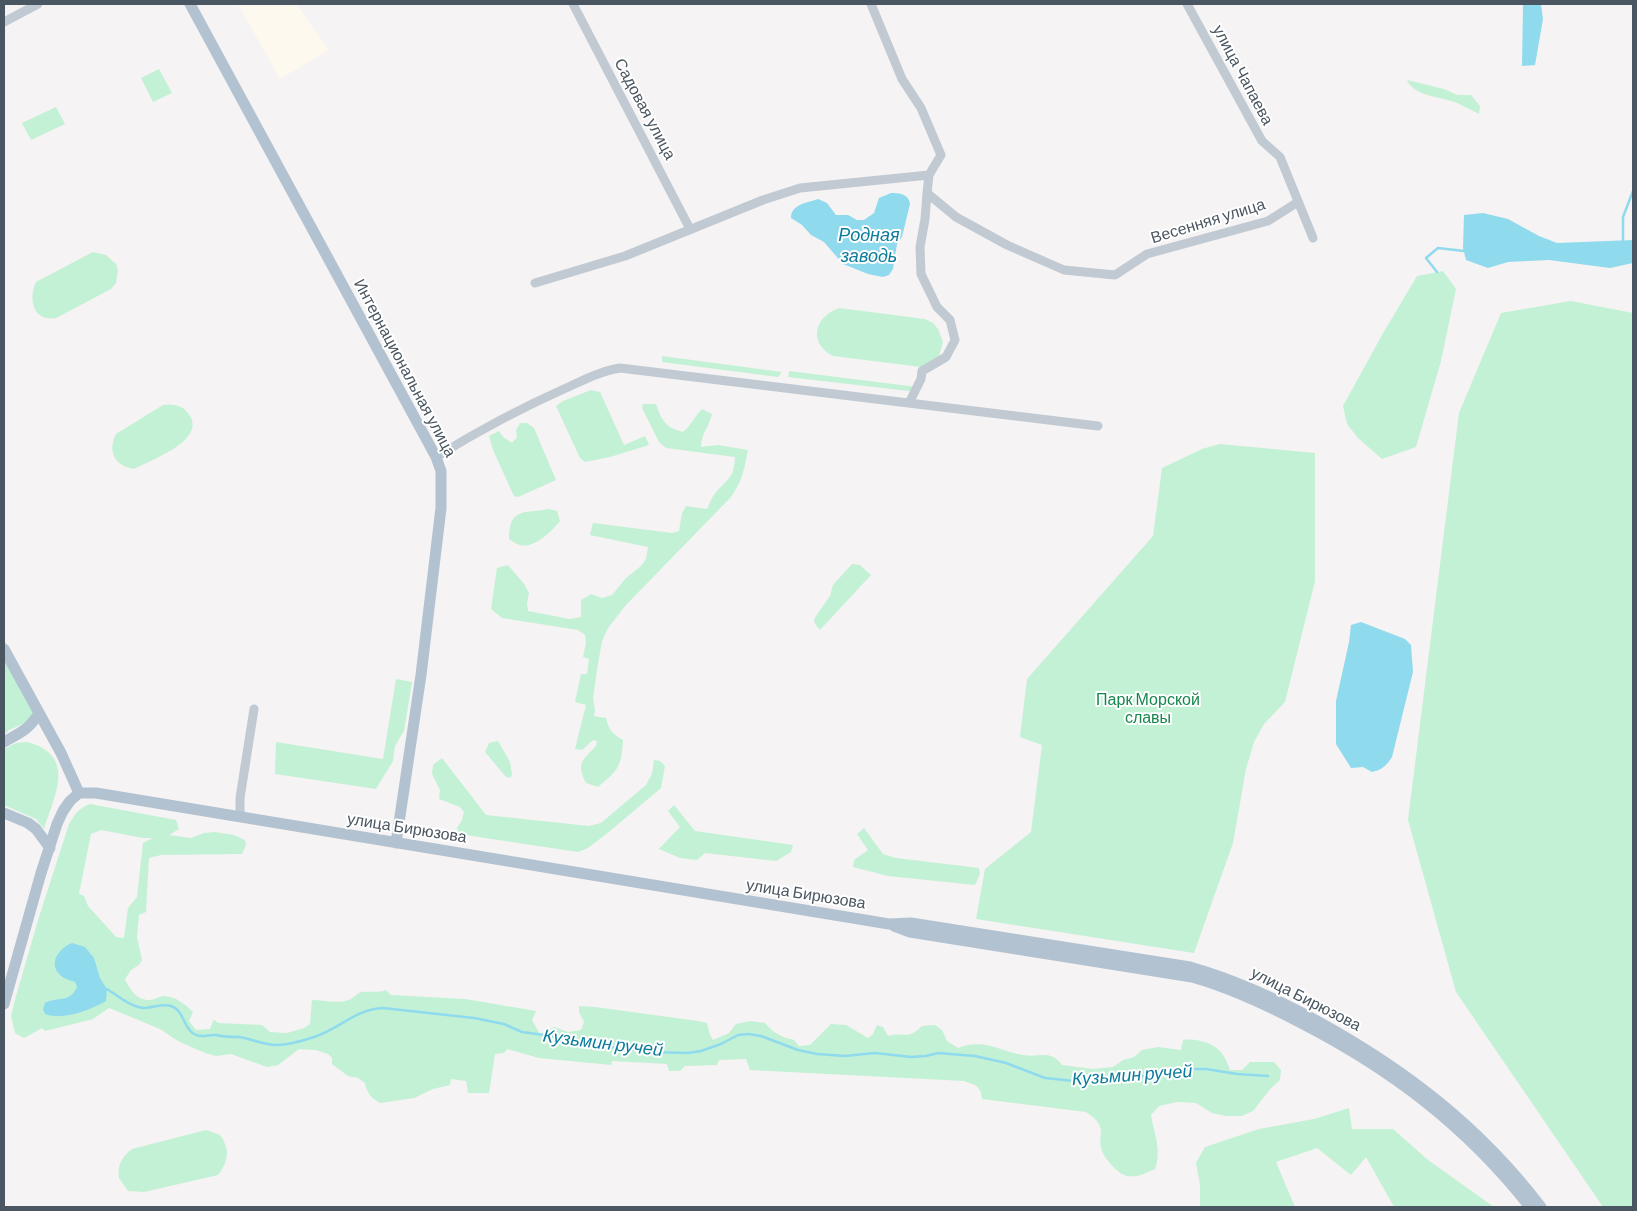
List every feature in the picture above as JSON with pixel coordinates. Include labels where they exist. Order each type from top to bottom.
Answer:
[{"type":"main road","name":"Интернациональная улица","points":[[190,4],[436,458],[441,472],[441,508],[421,675],[396,843]]},
{"type":"main road","points":[[4,649],[61,753],[79,793],[63,811],[50,848],[4,1004]]},
{"type":"main road","points":[[4,742],[33,724],[39,714]]},
{"type":"main road","name":"улица Бирюзова","points":[[79,793],[92,793],[889,924],[910,932],[1192,977],[1237,992],[1318,1032],[1387,1073],[1444,1116],[1481,1150],[1530,1207]]},
{"type":"main road","points":[[4,813],[28,823],[36,829],[50,848]]},
{"type":"main road","name":"улица Бирюзова","points":[[889,924],[911,923],[1190,967],[1233,981],[1277,1000],[1375,1054],[1419,1085],[1450,1110],[1496,1153],[1541,1207]]},
{"type":"street","points":[[4,22],[38,4]]},
{"type":"street","name":"Садовая улица","points":[[573,4],[690,229]]},
{"type":"street","points":[[871,4],[902,79],[921,108],[941,155],[929,175],[920,247],[920,274],[938,307],[950,320],[955,340],[946,357],[922,371],[921,379],[909,403]]},
{"type":"street","name":"улица Чапаева","points":[[1187,4],[1262,141],[1280,156],[1313,238]]},
{"type":"street","points":[[535,283],[625,256],[762,200],[800,188],[929,175]]},
{"type":"street","name":"Весенняя улица","points":[[928,193],[956,217],[1007,245],[1064,270],[1115,275],[1146,254],[1268,221],[1298,202]]},
{"type":"street","points":[[436,458],[480,430],[512,413],[597,374],[620,368],[1098,426]]},
{"type":"street","points":[[240,817],[240,798],[254,709]]},
{"type":"shaded area","points":[[238,4],[296,4],[329,50],[280,79]]},
{"type":"green space","points":[[159,69],[172,93],[153,102],[141,78]]},
{"type":"green space","points":[[1407,80],[1444,89],[1457,95],[1471,95],[1480,106],[1479,114],[1457,103],[1422,93],[1411,86]]},
{"type":"green space","points":[[56,107],[65,124],[31,140],[22,123]]},
{"type":"green space","points":[[93,252],[106,255],[116,264],[118,270],[116,283],[111,289],[56,318],[48,318],[37,313],[33,302],[36,282]]},
{"type":"green space","points":[[1443,271],[1456,289],[1441,361],[1416,447],[1382,459],[1358,438],[1347,424],[1343,406],[1417,276]]},
{"type":"green space","points":[[1571,301],[1633,313],[1633,1207],[1603,1207],[1456,992],[1408,820],[1459,413],[1501,313]]},
{"type":"green space","points":[[839,308],[925,319],[933,323],[938,329],[943,342],[939,356],[935,361],[921,367],[833,356],[825,351],[820,344],[817,330],[824,317]]},
{"type":"green space","points":[[662,356],[782,372],[778,377],[662,362]]},
{"type":"green space","points":[[789,371],[917,387],[917,392],[788,377]]},
{"type":"green space","points":[[591,390],[600,392],[624,445],[645,436],[649,445],[610,457],[585,462],[580,458],[556,406],[563,401]]},
{"type":"green space","points":[[643,404],[656,404],[665,423],[683,432],[702,409],[712,414],[702,438],[701,447],[718,445],[748,450],[741,480],[731,497],[626,605],[608,628],[602,641],[593,698],[594,716],[606,718],[608,726],[616,736],[623,740],[618,767],[598,787],[586,783],[581,771],[584,759],[596,746],[597,741],[593,740],[582,750],[575,749],[586,705],[575,702],[581,674],[587,674],[589,659],[583,657],[586,643],[585,635],[578,630],[502,618],[491,609],[497,568],[508,565],[529,593],[528,611],[570,619],[581,617],[581,600],[591,594],[602,598],[612,595],[626,578],[641,566],[646,559],[648,547],[590,535],[593,523],[672,533],[679,531],[682,513],[686,506],[707,509],[714,495],[732,473],[735,457],[666,448],[659,442],[642,408]]},
{"type":"green space","points":[[163,405],[178,406],[188,412],[193,425],[190,434],[163,455],[134,469],[122,465],[114,457],[112,447],[116,434]]},
{"type":"green space","points":[[520,423],[527,423],[534,428],[556,480],[518,497],[514,496],[493,450],[489,436],[499,431],[503,437],[512,443],[517,437],[516,430]]},
{"type":"green space","name":"Парк Морской славы","points":[[1220,444],[1315,453],[1315,581],[1285,702],[1264,724],[1254,742],[1246,769],[1233,843],[1194,953],[976,919],[985,869],[1031,832],[1042,745],[1020,737],[1027,679],[1153,536],[1162,468],[1202,449]]},
{"type":"green space","points":[[549,509],[557,511],[560,521],[537,542],[525,546],[509,539],[512,521],[516,516],[526,512]]},
{"type":"green space","points":[[852,564],[860,565],[871,575],[820,630],[815,624],[814,619],[830,596],[833,585]]},
{"type":"green space","points":[[4,640],[39,704],[37,712],[23,724],[9,730],[4,735]]},
{"type":"green space","points":[[396,679],[412,682],[404,731],[395,746],[393,761],[376,789],[275,774],[276,742],[383,759]]},
{"type":"green space","points":[[498,741],[510,762],[512,775],[510,778],[506,777],[485,752],[489,743]]},
{"type":"green space","points":[[27,742],[43,748],[52,756],[57,766],[57,790],[44,829],[36,819],[4,805],[4,749],[16,743]]},
{"type":"green space","points":[[442,758],[486,815],[589,826],[601,823],[646,785],[652,774],[654,760],[660,761],[665,766],[661,788],[588,848],[578,852],[459,834],[457,828],[464,812],[460,807],[439,799],[440,790],[432,774],[433,765]]},
{"type":"green space","points":[[90,804],[176,820],[179,829],[169,835],[191,838],[204,833],[215,832],[234,835],[245,840],[246,845],[242,854],[161,855],[149,858],[146,912],[139,915],[137,937],[142,960],[139,965],[131,970],[125,979],[132,991],[142,999],[151,1000],[166,996],[183,1003],[193,1012],[189,1021],[196,1030],[210,1029],[215,1020],[218,1023],[262,1025],[270,1032],[287,1033],[304,1028],[310,1024],[312,1000],[345,1001],[360,993],[386,990],[391,995],[465,999],[536,1011],[532,1020],[540,1034],[554,1027],[568,1032],[581,1030],[584,1022],[579,1012],[579,1006],[707,1023],[713,1040],[729,1033],[736,1024],[750,1021],[765,1023],[775,1032],[794,1040],[799,1046],[810,1045],[831,1024],[846,1025],[868,1038],[873,1034],[877,1025],[883,1027],[888,1036],[909,1034],[917,1031],[922,1026],[935,1025],[942,1030],[947,1041],[958,1048],[976,1044],[991,1046],[1023,1055],[1049,1056],[1058,1060],[1062,1065],[1092,1069],[1113,1067],[1123,1060],[1134,1057],[1142,1050],[1158,1047],[1181,1050],[1183,1040],[1194,1040],[1216,1047],[1224,1057],[1230,1070],[1242,1070],[1250,1062],[1274,1062],[1281,1070],[1280,1080],[1271,1088],[1253,1111],[1242,1116],[1226,1116],[1212,1113],[1196,1103],[1177,1102],[1159,1106],[1151,1115],[1158,1149],[1155,1169],[1142,1175],[1126,1176],[1115,1169],[1105,1157],[1100,1141],[1100,1127],[1094,1118],[1086,1112],[982,1099],[977,1087],[964,1081],[750,1070],[746,1059],[719,1060],[717,1065],[685,1066],[680,1071],[669,1071],[667,1064],[612,1061],[611,1065],[539,1058],[507,1049],[504,1053],[495,1054],[489,1093],[468,1093],[466,1081],[451,1079],[450,1085],[433,1089],[414,1098],[380,1103],[370,1095],[365,1083],[358,1078],[348,1076],[332,1064],[332,1058],[328,1054],[316,1050],[299,1049],[278,1065],[267,1067],[231,1054],[216,1056],[205,1053],[178,1041],[160,1029],[109,1008],[93,1019],[45,1031],[42,1028],[24,1038],[15,1033],[11,1016],[16,996],[69,824],[83,807]],"holes":[[[101,830],[143,838],[153,838],[143,843],[137,897],[128,908],[124,938],[116,937],[88,906],[84,896],[79,894],[91,834]]]},
{"type":"green space","points":[[674,805],[695,831],[793,845],[791,852],[776,861],[705,853],[697,860],[680,858],[659,849],[680,827],[668,811]]},
{"type":"green space","points":[[864,828],[883,854],[896,858],[979,868],[980,874],[975,885],[888,876],[853,867],[854,860],[868,850],[857,834]]},
{"type":"green space","points":[[1349,1108],[1352,1129],[1393,1129],[1428,1160],[1494,1207],[1394,1207],[1366,1157],[1351,1175],[1317,1148],[1276,1162],[1295,1207],[1200,1207],[1200,1185],[1196,1163],[1205,1147],[1259,1129],[1314,1119]]},
{"type":"green space","points":[[206,1130],[220,1135],[227,1150],[226,1160],[218,1175],[144,1192],[128,1191],[119,1178],[121,1162],[132,1149]]},
{"type":"water","points":[[1523,4],[1541,4],[1543,19],[1535,65],[1522,66]]},
{"type":"water","name":"Родная заводь","points":[[891,193],[906,196],[910,204],[902,237],[897,244],[893,269],[889,275],[883,277],[868,274],[843,264],[824,242],[811,235],[802,225],[791,218],[792,213],[797,207],[818,199],[827,203],[836,215],[848,215],[857,220],[864,220],[874,213],[879,198]]},
{"type":"water","points":[[1483,213],[1508,219],[1539,236],[1557,243],[1633,240],[1633,263],[1610,268],[1549,260],[1508,262],[1488,268],[1466,260],[1463,248],[1464,215]]},
{"type":"water","points":[[1361,622],[1405,639],[1411,645],[1413,672],[1392,757],[1384,767],[1372,772],[1363,767],[1351,768],[1336,744],[1336,701],[1351,625]]},
{"type":"water","points":[[72,943],[85,947],[94,958],[100,978],[107,989],[106,1001],[84,1011],[68,1015],[52,1016],[45,1014],[43,1009],[45,1003],[67,998],[77,987],[75,982],[60,975],[55,966],[59,952]]},
{"type":"waterway","points":[[1623,240],[1623,217],[1633,191]]},
{"type":"waterway","points":[[1437,272],[1426,258],[1438,248],[1464,251]]},
{"type":"waterway","name":"Кузьмин ручей","points":[[107,989],[135,1006],[148,1008],[164,1005],[175,1008],[194,1034],[239,1037],[272,1045],[290,1044],[314,1037],[364,1012],[383,1008],[474,1018],[504,1024],[522,1032],[573,1039],[601,1046],[651,1052],[688,1053],[701,1051],[721,1044],[738,1035],[748,1034],[761,1036],[798,1050],[817,1054],[845,1056],[875,1053],[911,1057],[938,1053],[975,1056],[1006,1063],[1045,1078],[1074,1081],[1156,1075],[1182,1069],[1206,1069],[1268,1076]]}]
